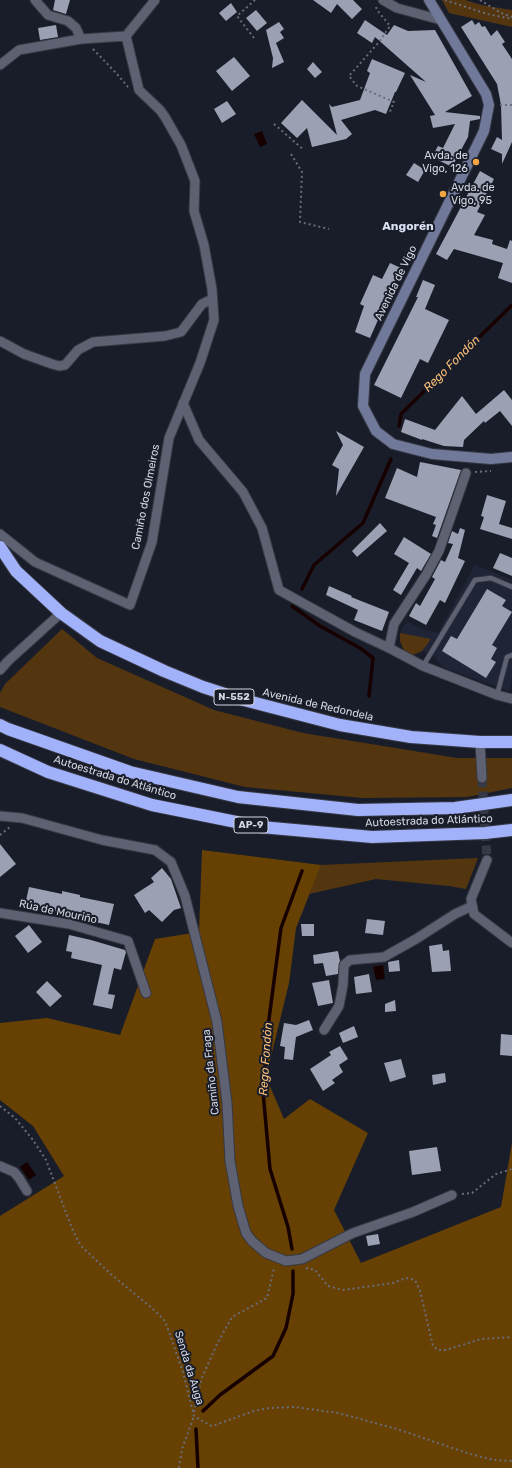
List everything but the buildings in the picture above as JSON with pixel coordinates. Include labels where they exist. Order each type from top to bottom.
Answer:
[{"type":"highway","name":"Avenida de Redondela","points":[[0,547],[16,571],[61,614],[100,641],[164,671],[203,687],[240,699],[340,725],[410,737],[480,742],[512,742]]},
{"type":"highway","name":"Autoestrada do Atlántico","points":[[0,725],[130,772],[238,797],[358,810],[455,808],[512,800]]},
{"type":"highway","name":"Autoestrada do Atlántico","points":[[0,750],[48,772],[152,805],[260,827],[372,837],[485,833],[512,830]]},
{"type":"main road","name":"Avenida de Vigo","points":[[429,0],[486,94],[489,105],[484,131],[366,374],[363,406],[376,431],[393,444],[432,454],[491,458],[512,457]]},
{"type":"street","points":[[35,0],[48,15],[68,21],[76,28],[80,39]]},
{"type":"street","points":[[0,65],[19,50],[80,39],[126,36],[155,0]]},
{"type":"street","points":[[380,3],[441,20]]},
{"type":"street","points":[[0,341],[31,357],[59,366],[65,365],[78,350],[93,342],[165,336],[181,332],[202,304],[212,299],[212,289],[204,245],[194,211],[195,181],[181,145],[160,110],[139,90],[126,36]]},
{"type":"street","name":"Camiño dos Olmeiros","points":[[0,534],[35,562],[130,605],[152,542],[169,438],[200,363],[214,320],[212,299]]},
{"type":"street","points":[[183,403],[199,440],[244,492],[262,528],[279,590],[355,632],[423,666],[497,695],[512,699]]},
{"type":"street","points":[[389,648],[394,624],[426,575],[439,551],[466,473]]},
{"type":"street","points":[[0,670],[8,661],[61,614]]},
{"type":"street","points":[[480,742],[482,778]]},
{"type":"street","name":"Camiño da Fraga","points":[[0,816],[22,818],[102,840],[155,850],[171,862],[184,896],[217,1022],[227,1103],[230,1161],[240,1212],[246,1233],[252,1241],[266,1253],[286,1261],[302,1259],[352,1233],[413,1212],[452,1195]]},
{"type":"street","points":[[487,860],[471,899],[474,914],[512,943]]},
{"type":"street","points":[[324,1030],[339,1006],[343,985],[344,965],[350,960],[384,957],[455,914],[472,906]]},
{"type":"street","name":"Rúa de Mouriño","points":[[0,913],[69,924],[128,941],[146,992]]},
{"type":"street","points":[[0,1166],[14,1172],[27,1191]]},
{"type":"lane","points":[[423,666],[475,580],[491,578],[512,587]]},
{"type":"lane","points":[[497,695],[507,657],[512,655]]},
{"type":"path","points":[[254,38],[238,16],[255,0]]},
{"type":"path","points":[[444,0],[487,14],[512,18]]},
{"type":"path","points":[[480,0],[500,13],[512,18]]},
{"type":"path","points":[[380,3],[377,10],[390,26],[379,42],[349,76],[357,86],[394,102],[389,114]]},
{"type":"path","points":[[91,48],[125,84]]},
{"type":"path","points":[[274,124],[304,150]]},
{"type":"path","points":[[291,154],[302,172],[300,222],[329,229]]},
{"type":"path","points":[[466,473],[497,470]]},
{"type":"path","name":"Senda da Auga","points":[[0,1106],[15,1118],[46,1160],[73,1231],[81,1246],[165,1321],[183,1372],[194,1414],[212,1426],[254,1411],[269,1408],[295,1407],[338,1413],[397,1429],[467,1453],[493,1460],[512,1461]]},
{"type":"path","points":[[452,1195],[472,1193],[496,1174],[512,1169]]},
{"type":"path","points":[[179,1468],[182,1449],[194,1414],[201,1380],[217,1344],[232,1317],[267,1298],[277,1257]]},
{"type":"path","points":[[302,1259],[303,1266],[307,1269],[315,1270],[328,1286],[343,1290],[393,1283],[406,1278],[415,1280],[420,1291],[433,1346],[438,1350],[446,1350],[481,1339],[512,1337]]},
{"type":"shaded area","points":[[442,0],[465,0],[481,5],[512,10],[512,27],[449,13]]},
{"type":"shaded area","points":[[262,131],[267,144],[260,147],[254,134]]},
{"type":"shaded area","points":[[475,565],[512,580],[512,676],[509,691],[442,667],[435,656],[422,651],[411,656],[400,641],[400,633],[404,625],[408,622],[426,631],[438,633]]},
{"type":"shaded area","points":[[62,629],[97,658],[214,710],[303,733],[457,758],[512,758],[512,788],[467,797],[363,798],[245,787],[134,759],[0,707],[0,693],[5,684]]},
{"type":"shaded area","points":[[400,633],[431,639],[422,651],[411,656],[405,653],[400,641]]},
{"type":"shaded area","points":[[202,850],[321,865],[296,928],[289,983],[266,1077],[284,1119],[310,1099],[368,1133],[334,1210],[361,1263],[501,1207],[512,1143],[512,1468],[0,1468],[0,1216],[64,1176],[33,1126],[0,1100],[0,1023],[47,1018],[120,1035],[155,939],[199,932]]},
{"type":"shaded area","points":[[478,858],[466,889],[376,879],[309,894],[321,865]]},
{"type":"shaded area","points":[[383,965],[385,979],[376,980],[373,967]]},
{"type":"shaded area","points":[[27,1162],[36,1175],[29,1180],[20,1167]]},
{"type":"waterway","name":"Rego Fondón","points":[[399,426],[401,414],[512,305]]},
{"type":"waterway","name":"Rego Fondón","points":[[302,589],[314,565],[363,523],[391,459]]},
{"type":"waterway","name":"Rego Fondón","points":[[292,606],[320,626],[360,648],[373,658],[369,696]]},
{"type":"waterway","name":"Rego Fondón","points":[[292,1249],[288,1227],[270,1169],[263,1092],[269,1019],[281,928],[302,871]]},
{"type":"waterway","name":"Rego Fondón","points":[[203,1411],[220,1395],[273,1356],[286,1328],[293,1294],[293,1271]]},
{"type":"waterway","name":"Rego Fondón","points":[[196,1429],[198,1468]]},
{"type":"tunnel","points":[[482,778],[487,860]]},
{"type":"place","name":"Avda. de Vigo, 126","points":[[476,162]]},
{"type":"place","name":"Avda. de Vigo, 95","points":[[443,194]]},
{"type":"district","name":"Angorén","points":[[408,227]]}]
